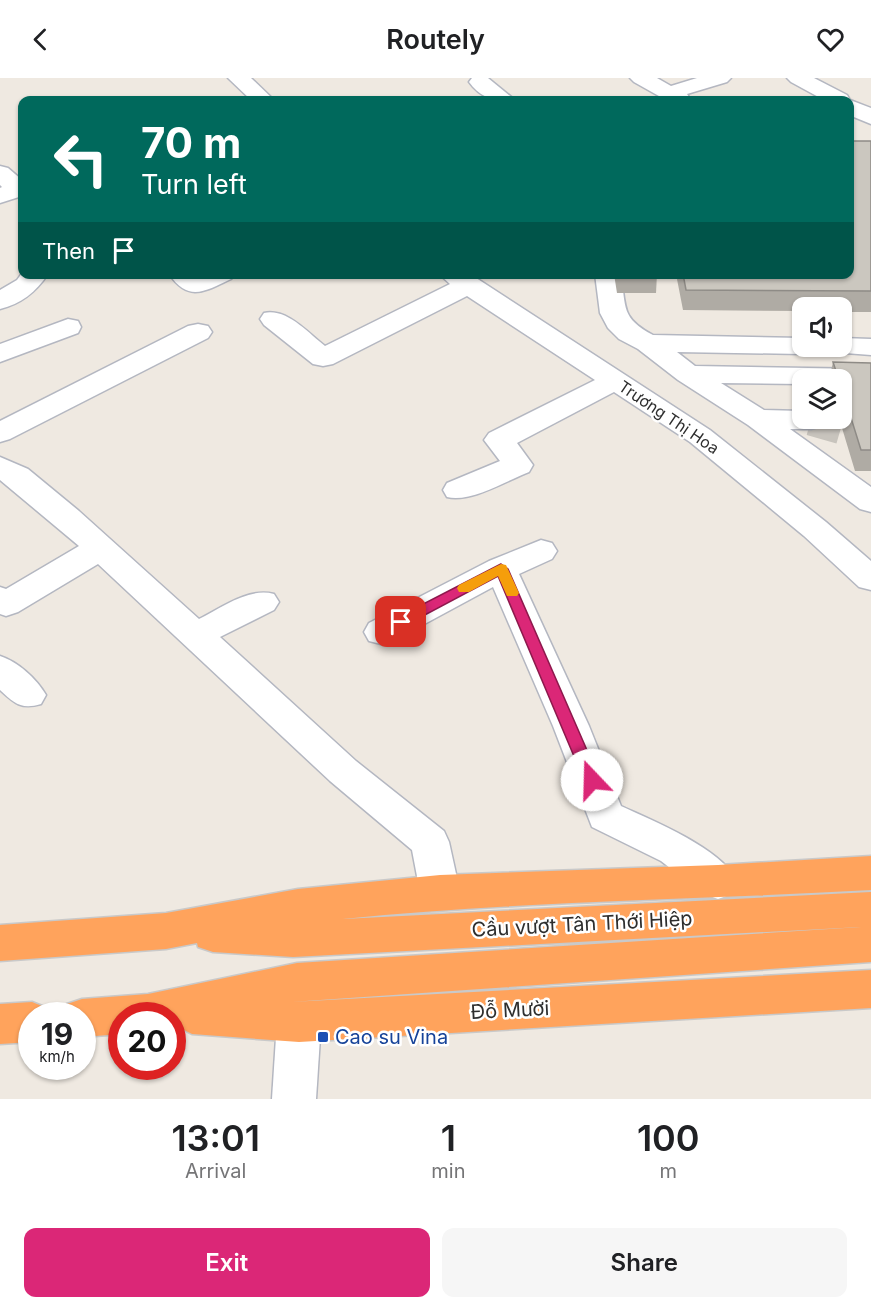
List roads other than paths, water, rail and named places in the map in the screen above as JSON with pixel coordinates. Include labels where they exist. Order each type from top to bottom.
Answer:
[{"type":"highway","points":[[0,943],[166,931],[298,906],[440,892],[718,882],[871,873]]},
{"type":"highway","name":"Cầu vượt Tân Thới Hiệp","points":[[166,931],[293,939],[871,909]]},
{"type":"highway","points":[[298,1002],[871,944]]},
{"type":"highway","name":"Đỗ Mười","points":[[96,1017],[298,1002],[871,989]]},
{"type":"highway","points":[[0,1024],[18,1023]]},
{"type":"street","points":[[239,78],[259,96]]},
{"type":"street","points":[[641,78],[673,96]]},
{"type":"street","points":[[677,96],[720,78]]},
{"type":"street","points":[[798,78],[831,96]]},
{"type":"street","points":[[487,80],[501,96]]},
{"type":"street","points":[[854,108],[871,117]]},
{"type":"street","points":[[0,173],[18,188]]},
{"type":"street","points":[[0,196],[18,189]]},
{"type":"street","points":[[0,301],[26,286],[31,279]]},
{"type":"street","points":[[188,279],[196,285],[210,279]]},
{"type":"street","points":[[609,279],[617,322],[629,333],[648,343],[699,381],[758,419],[871,502]]},
{"type":"street","points":[[273,319],[323,358],[460,280]]},
{"type":"street","name":"Trương Thị Hoa","points":[[460,280],[700,436],[751,476],[871,579]]},
{"type":"street","points":[[0,354],[68,327]]},
{"type":"street","points":[[0,433],[198,332]]},
{"type":"street","points":[[648,343],[792,346]]},
{"type":"street","points":[[852,346],[871,347]]},
{"type":"street","points":[[654,404],[699,381],[871,377]]},
{"type":"street","points":[[458,490],[518,465],[499,440],[616,380]]},
{"type":"street","points":[[758,419],[792,420]]},
{"type":"street","points":[[0,467],[17,476],[68,518],[343,771],[430,842],[440,892]]},
{"type":"street","points":[[0,599],[6,604],[100,548]]},
{"type":"street","points":[[381,632],[501,569],[541,551]]},
{"type":"street","points":[[501,569],[571,726],[606,816],[675,850],[718,882]]},
{"type":"street","points":[[195,635],[262,602]]},
{"type":"street","points":[[0,669],[28,695]]},
{"type":"street","points":[[294,1099],[298,1002]]},
{"type":"tunnel","points":[[842,429],[871,430]]},
{"type":"place","name":"Cao su Vina","points":[[323,1037]]}]
